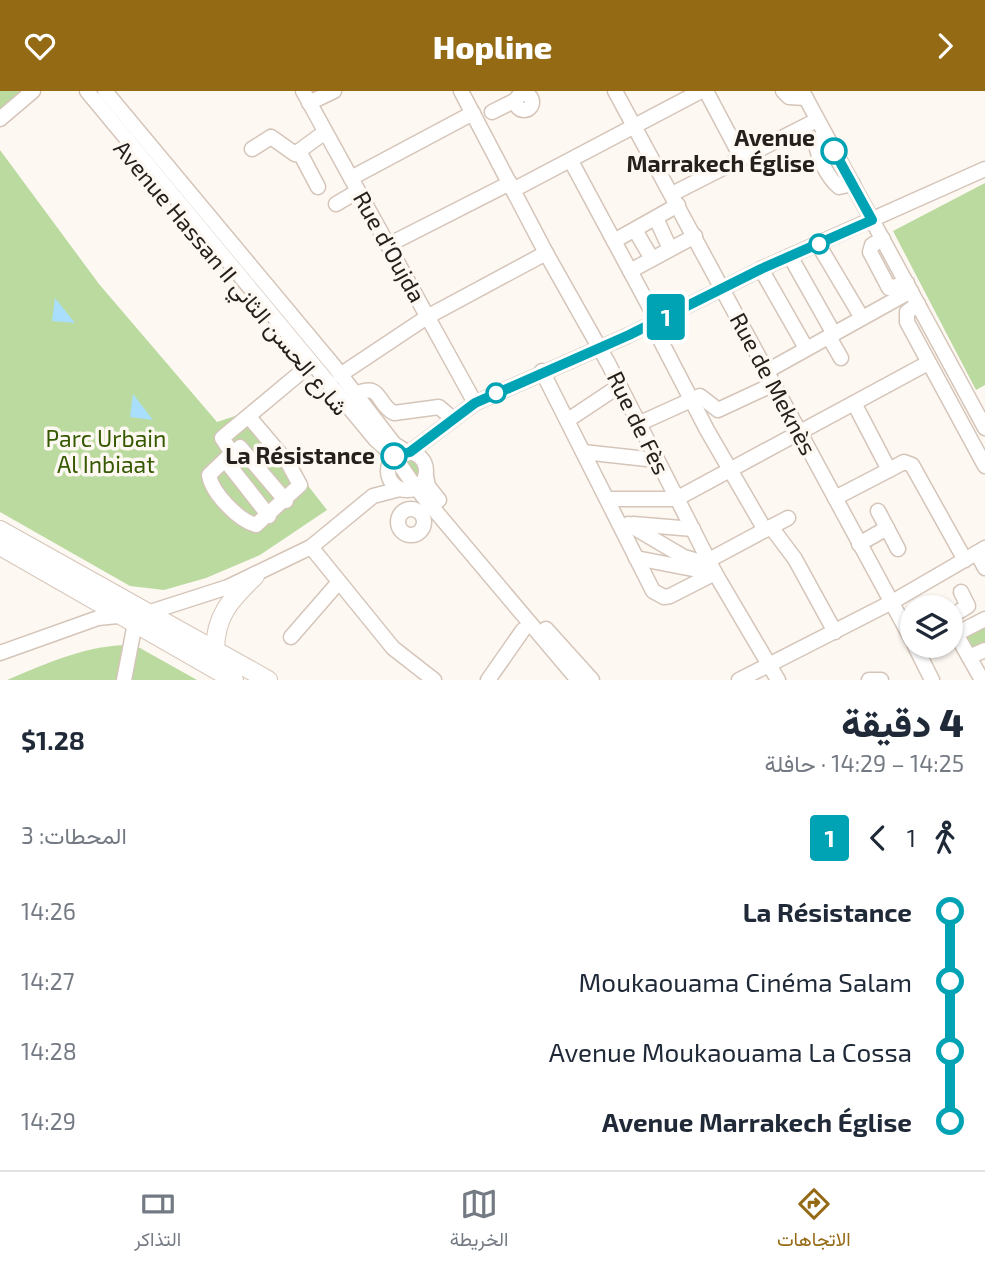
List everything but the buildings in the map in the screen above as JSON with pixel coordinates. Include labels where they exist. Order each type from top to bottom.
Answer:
[{"type":"main road","points":[[0,530],[139,622],[234,680]]},
{"type":"main road","points":[[0,546],[139,622],[215,651],[268,680]]},
{"type":"main road","points":[[215,651],[218,621],[224,607],[255,576]]},
{"type":"street","points":[[0,119],[33,91]]},
{"type":"street","name":"Avenue Hassan II شارع الحسن الثاني","points":[[75,91],[350,423],[398,457]]},
{"type":"street","points":[[87,91],[249,290],[372,435],[398,457],[419,456],[412,484]]},
{"type":"street","points":[[96,91],[398,457],[424,505],[523,630],[568,680]]},
{"type":"street","name":"Avenue Hassan II شارع الحسن الثاني","points":[[105,91],[356,394],[394,444],[398,457]]},
{"type":"street","points":[[306,97],[334,91]]},
{"type":"street","name":"Rue de Fès","points":[[461,91],[546,253],[600,347],[676,499],[771,675]]},
{"type":"street","name":"Rue de Meknès","points":[[615,91],[900,617]]},
{"type":"street","points":[[388,245],[571,161],[701,91]]},
{"type":"street","points":[[706,91],[741,157]]},
{"type":"street","points":[[783,91],[789,97],[804,94],[985,428]]},
{"type":"street","points":[[492,112],[525,95]]},
{"type":"street","name":"Rue d'Oujda","points":[[306,97],[475,403]]},
{"type":"street","points":[[351,178],[473,113]]},
{"type":"street","points":[[614,241],[656,218],[675,200],[741,157],[817,120]]},
{"type":"street","points":[[251,149],[269,137],[292,154],[325,132]]},
{"type":"street","points":[[299,151],[318,187]]},
{"type":"street","points":[[571,161],[630,271],[691,399],[731,471],[768,528],[795,559],[835,632]]},
{"type":"street","points":[[0,662],[139,622],[255,576],[311,547],[366,501],[398,457],[475,403],[654,322],[761,269],[985,169]]},
{"type":"street","points":[[336,204],[358,191]]},
{"type":"street","points":[[656,218],[670,249]]},
{"type":"street","points":[[635,230],[652,259]]},
{"type":"street","points":[[630,271],[695,236]]},
{"type":"street","points":[[817,244],[862,318]]},
{"type":"street","points":[[340,375],[427,317],[546,253]]},
{"type":"street","points":[[790,256],[832,335],[841,358]]},
{"type":"street","points":[[761,269],[806,348]]},
{"type":"street","points":[[638,424],[691,399],[704,397],[718,410],[770,377],[806,348],[862,318],[909,287]]},
{"type":"street","points":[[918,305],[905,317],[985,466]]},
{"type":"street","points":[[608,499],[676,499],[800,435],[928,363]]},
{"type":"street","points":[[269,516],[222,439],[306,368]]},
{"type":"street","points":[[542,371],[608,499],[623,522],[649,586],[664,597],[768,528],[788,518]]},
{"type":"street","points":[[568,420],[619,386]]},
{"type":"street","points":[[356,394],[366,390],[375,392],[394,413],[439,407],[453,419]]},
{"type":"street","points":[[854,403],[889,470]]},
{"type":"street","points":[[249,417],[298,478],[300,485],[286,501],[256,525],[250,524],[211,485],[209,475],[260,431]]},
{"type":"street","points":[[402,510],[412,484],[440,430]]},
{"type":"street","points":[[583,452],[656,460]]},
{"type":"street","points":[[232,453],[286,501]]},
{"type":"street","points":[[835,498],[904,462],[912,465],[985,568]]},
{"type":"street","points":[[412,484],[580,680]]},
{"type":"street","points":[[366,501],[412,484],[429,488],[592,680]]},
{"type":"street","points":[[878,511],[898,549]]},
{"type":"street","points":[[623,522],[693,529]]},
{"type":"street","points":[[623,522],[684,557],[711,566]]},
{"type":"street","points":[[859,544],[887,528]]},
{"type":"street","points":[[311,547],[393,648],[434,680]]},
{"type":"street","points":[[739,680],[771,675],[835,632],[976,554]]},
{"type":"street","points":[[636,558],[711,566]]},
{"type":"street","points":[[291,637],[338,583]]},
{"type":"street","points":[[0,653],[98,618],[139,622]]},
{"type":"street","points":[[963,625],[985,619]]},
{"type":"street","points":[[114,680],[124,645],[139,622]]},
{"type":"street","points":[[124,680],[139,622]]},
{"type":"street","points":[[488,680],[523,630]]},
{"type":"street","points":[[963,646],[982,680]]},
{"type":"street","points":[[969,657],[985,650]]},
{"type":"street","points":[[915,680],[930,675],[921,658]]},
{"type":"street","points":[[869,680],[881,680]]},
{"type":"green space","points":[[0,91],[22,91],[0,110]]},
{"type":"green space","name":"Parc Urbain Al Inbiaat","points":[[0,150],[99,284],[217,422],[250,411],[327,510],[260,555],[206,578],[164,590],[130,586],[0,512]]},
{"type":"green space","points":[[985,183],[985,385],[976,390],[893,231]]},
{"type":"green space","points":[[407,456],[418,460],[422,471],[418,482],[407,486],[396,482],[392,471],[396,460]]},
{"type":"green space","points":[[985,623],[985,644],[970,653],[963,641],[963,634]]},
{"type":"green space","points":[[124,645],[140,648],[197,680],[7,680],[79,653]]},
{"type":"water","points":[[55,298],[75,323],[52,321]]},
{"type":"water","points":[[133,394],[153,420],[130,417]]},
{"type":"bus line","name":"1","points":[[394,456],[410,452],[424,443],[475,403],[578,355],[629,335],[761,269],[872,220],[834,151]]},
{"type":"place","name":"Avenue Marrakech Église","points":[[834,151]]},
{"type":"place","name":"La Résistance","points":[[394,456]]}]
